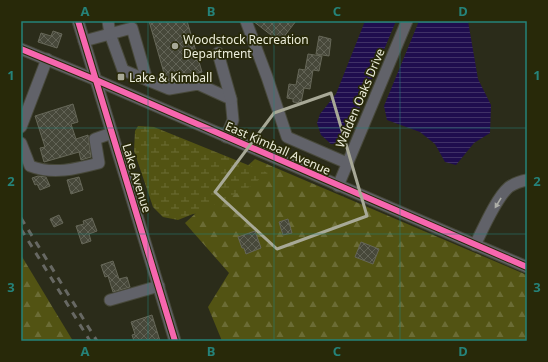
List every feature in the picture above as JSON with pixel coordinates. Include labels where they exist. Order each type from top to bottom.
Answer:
[{"type":"street","name":"Lake Avenue","points":[[78,21],[175,341]]},
{"type":"street","points":[[108,21],[110,34],[123,70],[170,89],[198,84],[231,99]]},
{"type":"street","points":[[246,21],[287,137],[346,163]]},
{"type":"street","name":"Walden Oaks Drive","points":[[338,186],[346,163],[407,21]]},
{"type":"street","points":[[84,41],[132,28],[147,80]]},
{"type":"street","name":"East Kimball Avenue","points":[[21,49],[96,80],[475,245],[526,265]]},
{"type":"street","points":[[218,53],[231,99],[233,120],[226,137]]},
{"type":"street","points":[[21,127],[47,59]]},
{"type":"street","points":[[21,143],[30,166],[40,171],[77,169],[99,163],[95,139],[112,133]]},
{"type":"street","points":[[475,245],[500,199],[509,188],[516,183],[527,180]]},
{"type":"street","points":[[110,300],[158,286]]},
{"type":"highlighted area","points":[[331,93],[367,216],[277,249],[215,192],[274,113]]},
{"type":"green space","points":[[138,126],[154,127],[268,173],[248,188],[209,207],[201,213],[193,214],[178,220],[163,217],[153,207],[134,151],[135,131]]},
{"type":"green space","points":[[255,159],[527,275],[527,341],[222,341],[208,307],[229,273],[185,223]]},
{"type":"green space","points":[[21,255],[73,341],[21,341]]},
{"type":"shaded area","points":[[365,21],[396,21],[348,136],[342,143],[331,144],[321,135],[317,123],[320,114],[336,94]]},
{"type":"shaded area","points":[[419,21],[468,21],[478,79],[491,105],[490,133],[474,143],[456,165],[445,162],[435,144],[420,132],[387,120],[384,106]]},
{"type":"building","name":"Woodstock Recreation Department","points":[[149,21],[187,21],[202,72],[169,81],[166,80]]},
{"type":"building","points":[[253,21],[296,21],[280,42]]},
{"type":"building","points":[[53,31],[62,34],[57,48],[38,42],[41,33],[51,36]]},
{"type":"building","points":[[319,36],[331,39],[329,56],[316,54]]},
{"type":"building","points":[[308,54],[322,56],[319,71],[313,70],[310,89],[304,88],[301,103],[293,102],[293,99],[287,98],[289,84],[296,85],[299,69],[305,70]]},
{"type":"building","points":[[73,104],[78,122],[71,124],[76,139],[88,135],[91,157],[81,160],[79,152],[44,162],[40,148],[45,147],[35,116]]},
{"type":"building","points":[[38,176],[46,177],[50,186],[40,190],[37,184],[35,185],[32,178]]},
{"type":"building","points":[[79,177],[83,190],[71,194],[67,180]]},
{"type":"building","points":[[59,215],[63,223],[54,227],[50,219]]},
{"type":"building","points":[[92,218],[97,231],[89,234],[91,241],[82,244],[76,226],[84,224],[83,221]]},
{"type":"building","points":[[288,219],[292,233],[283,235],[279,222]]},
{"type":"building","points":[[255,231],[261,248],[246,254],[238,237]]},
{"type":"building","points":[[361,242],[379,249],[373,264],[355,257]]},
{"type":"building","points":[[113,261],[119,279],[127,277],[130,287],[113,292],[108,276],[105,277],[101,265]]},
{"type":"building","points":[[152,315],[160,341],[134,341],[132,335],[135,334],[131,322]]},
{"type":"railway","points":[[21,218],[97,341]]},
{"type":"railway","points":[[21,229],[90,341]]},
{"type":"cycle path","points":[[78,21],[175,341]]},
{"type":"cycle path","points":[[21,49],[96,80],[527,267]]},
{"type":"place","name":"Woodstock Recreation Department","points":[[175,46]]},
{"type":"place","name":"Lake & Kimball","points":[[121,77]]}]
